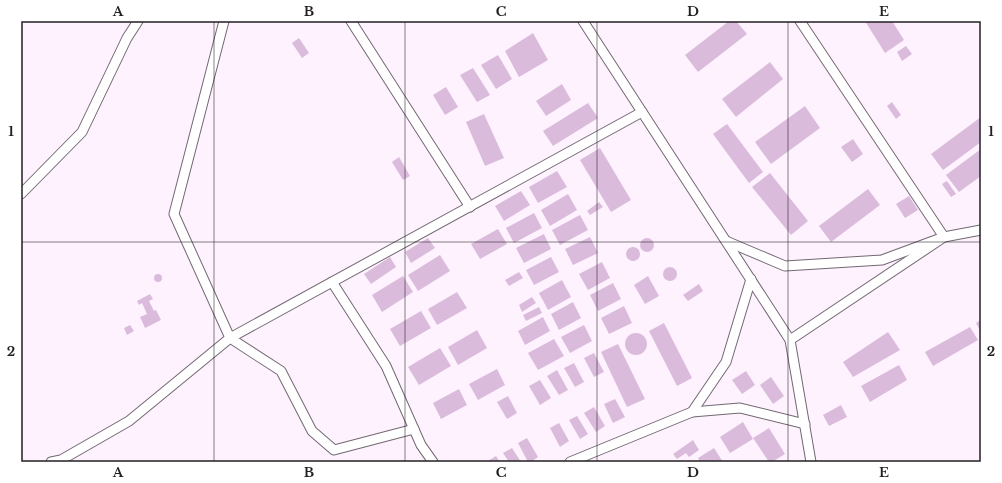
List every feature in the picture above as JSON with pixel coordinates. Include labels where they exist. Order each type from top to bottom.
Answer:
[{"type":"lane","points":[[21,194],[82,132],[127,38],[138,21]]},
{"type":"lane","points":[[224,21],[174,214],[230,338],[281,371],[312,431],[334,450],[414,429]]},
{"type":"lane","points":[[351,21],[470,207]]},
{"type":"lane","points":[[583,21],[790,340],[811,462]]},
{"type":"lane","points":[[800,21],[944,237]]},
{"type":"lane","points":[[51,462],[61,460],[129,421],[230,338],[642,112]]},
{"type":"lane","points":[[726,241],[785,266],[882,260],[944,237],[981,230]]},
{"type":"lane","points":[[790,340],[944,237]]},
{"type":"lane","points":[[692,412],[726,362],[751,279]]},
{"type":"lane","points":[[332,282],[386,366],[421,445],[433,462]]},
{"type":"lane","points":[[570,462],[692,412],[740,408],[804,424]]},
{"type":"building","points":[[729,21],[736,21],[747,34],[698,72],[685,55]]},
{"type":"building","points":[[865,21],[892,21],[904,40],[885,53]]},
{"type":"building","points":[[533,33],[548,60],[519,77],[505,51]]},
{"type":"building","points":[[299,38],[309,53],[302,58],[292,43]]},
{"type":"building","points":[[906,46],[912,54],[902,61],[897,52]]},
{"type":"building","points":[[498,55],[512,79],[496,89],[481,65]]},
{"type":"building","points":[[770,62],[783,79],[736,117],[722,99]]},
{"type":"building","points":[[473,68],[490,95],[477,102],[460,75]]},
{"type":"building","points":[[562,84],[571,100],[546,116],[536,101]]},
{"type":"building","points":[[446,87],[458,107],[445,115],[433,95]]},
{"type":"building","points":[[892,102],[901,115],[896,119],[887,106]]},
{"type":"building","points":[[588,103],[598,118],[553,146],[543,131]]},
{"type":"building","points":[[805,106],[820,128],[771,164],[755,142]]},
{"type":"building","points":[[484,114],[504,158],[485,166],[466,122]]},
{"type":"building","points":[[981,117],[981,142],[943,170],[931,154]]},
{"type":"building","points":[[727,124],[763,172],[749,183],[713,134]]},
{"type":"building","points":[[853,139],[863,154],[852,162],[841,147]]},
{"type":"building","points":[[600,148],[631,200],[611,212],[580,160]]},
{"type":"building","points":[[981,149],[981,176],[959,192],[946,175]]},
{"type":"building","points":[[399,157],[410,176],[403,180],[392,162]]},
{"type":"building","points":[[557,171],[567,187],[538,203],[529,187]]},
{"type":"building","points":[[770,173],[808,221],[791,235],[752,187]]},
{"type":"building","points":[[947,181],[956,194],[951,197],[942,184]]},
{"type":"building","points":[[868,189],[880,205],[831,242],[819,226]]},
{"type":"building","points":[[521,191],[530,205],[504,221],[495,206]]},
{"type":"building","points":[[568,194],[577,210],[550,226],[541,210]]},
{"type":"building","points":[[909,196],[918,210],[905,218],[896,204]]},
{"type":"building","points":[[599,202],[603,207],[590,215],[587,211]]},
{"type":"building","points":[[534,213],[542,228],[514,243],[506,228]]},
{"type":"building","points":[[580,215],[588,230],[560,245],[552,230]]},
{"type":"building","points":[[498,229],[507,244],[480,259],[471,244]]},
{"type":"building","points":[[544,234],[551,249],[524,263],[516,248]]},
{"type":"building","points":[[590,237],[598,253],[573,265],[565,249]]},
{"type":"building","points":[[428,238],[435,248],[411,263],[405,252]]},
{"type":"building","points":[[644,238],[650,238],[654,242],[654,248],[650,252],[644,252],[640,248],[640,242]]},
{"type":"building","points":[[630,247],[636,247],[640,251],[640,257],[636,261],[630,261],[626,257],[626,251]]},
{"type":"building","points":[[440,255],[450,271],[418,291],[408,275]]},
{"type":"building","points":[[390,257],[396,267],[371,284],[364,274]]},
{"type":"building","points":[[551,257],[559,272],[534,285],[526,270]]},
{"type":"building","points":[[602,262],[610,278],[588,290],[579,274]]},
{"type":"building","points":[[667,267],[673,267],[677,271],[677,277],[673,281],[667,281],[663,277],[663,271]]},
{"type":"building","points":[[519,272],[523,278],[509,286],[505,280]]},
{"type":"building","points":[[156,274],[160,274],[162,278],[160,282],[156,282],[154,280],[154,276]]},
{"type":"building","points":[[403,276],[413,292],[382,312],[372,295]]},
{"type":"building","points":[[648,276],[659,296],[645,304],[634,285]]},
{"type":"building","points":[[562,280],[571,297],[548,310],[539,293]]},
{"type":"building","points":[[613,283],[621,299],[598,311],[590,295]]},
{"type":"building","points":[[699,284],[703,291],[688,301],[683,295]]},
{"type":"building","points":[[457,292],[467,308],[437,325],[428,309]]},
{"type":"building","points":[[150,294],[153,299],[149,301],[161,320],[145,328],[140,317],[147,314],[142,303],[139,305],[137,301]]},
{"type":"building","points":[[532,297],[536,303],[522,312],[519,305]]},
{"type":"building","points":[[573,302],[581,318],[559,330],[551,314]]},
{"type":"building","points":[[624,306],[632,323],[609,334],[601,318]]},
{"type":"building","points":[[539,307],[542,313],[526,321],[523,315]]},
{"type":"building","points":[[421,311],[431,328],[400,346],[390,329]]},
{"type":"building","points":[[543,317],[550,331],[525,345],[518,331]]},
{"type":"building","points":[[981,320],[981,332],[976,323]]},
{"type":"building","points":[[664,323],[692,378],[677,386],[649,331]]},
{"type":"building","points":[[130,325],[134,331],[127,335],[124,328]]},
{"type":"building","points":[[584,325],[592,341],[570,353],[561,337]]},
{"type":"building","points":[[970,327],[978,340],[933,366],[925,352]]},
{"type":"building","points":[[477,330],[487,348],[458,365],[448,347]]},
{"type":"building","points":[[888,332],[900,350],[853,377],[843,362]]},
{"type":"building","points":[[636,333],[644,336],[647,344],[644,352],[636,355],[628,352],[625,344],[628,336]]},
{"type":"building","points":[[554,339],[564,356],[538,370],[528,353]]},
{"type":"building","points":[[618,344],[645,399],[627,407],[601,352]]},
{"type":"building","points":[[440,348],[451,366],[419,385],[408,367]]},
{"type":"building","points":[[594,353],[604,372],[594,377],[584,358]]},
{"type":"building","points":[[574,363],[584,382],[575,387],[564,368]]},
{"type":"building","points":[[899,365],[907,380],[870,402],[861,386]]},
{"type":"building","points":[[497,369],[505,385],[478,400],[469,384]]},
{"type":"building","points":[[557,370],[568,390],[559,395],[547,376]]},
{"type":"building","points":[[746,371],[755,385],[742,394],[732,380]]},
{"type":"building","points":[[771,377],[784,396],[773,404],[760,385]]},
{"type":"building","points":[[540,380],[551,398],[540,405],[529,386]]},
{"type":"building","points":[[459,389],[467,405],[441,419],[433,403]]},
{"type":"building","points":[[508,396],[517,413],[507,419],[497,402]]},
{"type":"building","points":[[615,399],[625,417],[613,423],[604,404]]},
{"type":"building","points":[[841,405],[847,417],[829,426],[823,415]]},
{"type":"building","points":[[594,407],[605,426],[596,432],[584,413]]},
{"type":"building","points":[[577,416],[588,434],[580,439],[569,420]]},
{"type":"building","points":[[743,422],[753,439],[730,453],[720,437]]},
{"type":"building","points":[[559,423],[569,441],[560,447],[550,428]]},
{"type":"building","points":[[769,428],[785,454],[772,462],[769,462],[753,438]]},
{"type":"building","points":[[527,438],[538,457],[531,462],[528,462],[518,443]]},
{"type":"building","points":[[693,440],[699,450],[689,457],[686,453],[677,459],[673,454]]},
{"type":"building","points":[[512,448],[521,462],[509,462],[503,453]]},
{"type":"building","points":[[714,448],[723,462],[700,462],[698,458]]},
{"type":"building","points":[[496,456],[500,462],[486,462]]}]
